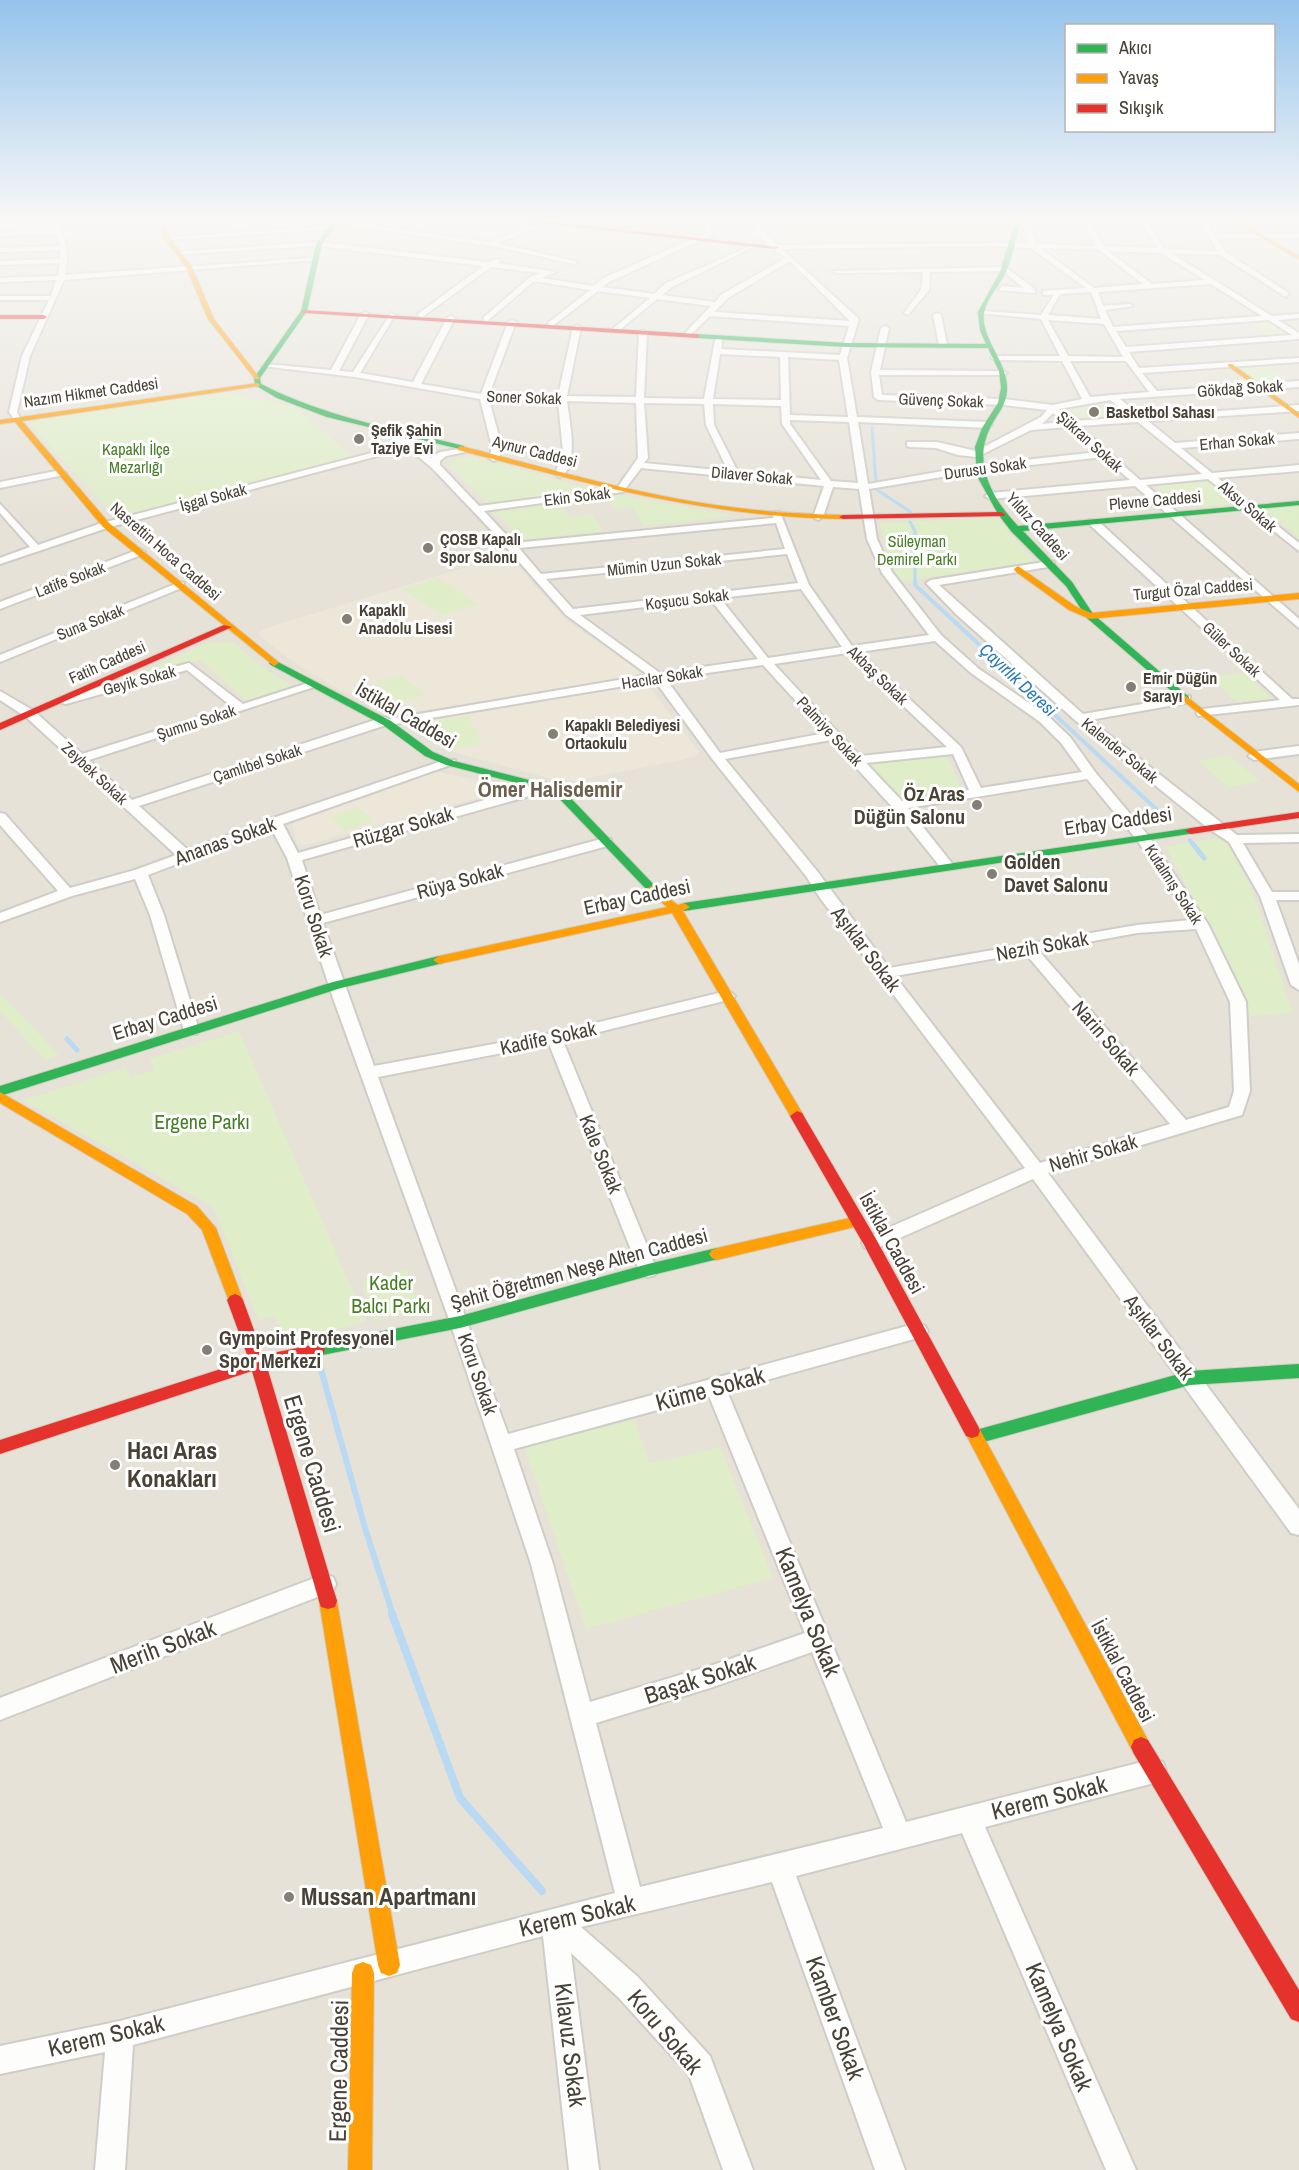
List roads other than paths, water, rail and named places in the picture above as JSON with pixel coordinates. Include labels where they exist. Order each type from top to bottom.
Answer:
[{"type":"street","points":[[17,420],[13,412],[13,397],[28,352],[43,320]]},
{"type":"street","points":[[213,320],[257,382],[297,320]]},
{"type":"street","points":[[334,373],[362,320]]},
{"type":"street","points":[[355,375],[388,320]]},
{"type":"street","points":[[416,385],[450,320]]},
{"type":"street","points":[[477,320],[719,337],[845,352]]},
{"type":"street","points":[[551,325],[556,320]]},
{"type":"street","points":[[617,330],[629,320]]},
{"type":"street","points":[[688,335],[701,320]]},
{"type":"street","points":[[799,320],[854,324]]},
{"type":"street","points":[[852,420],[845,352],[855,320]]},
{"type":"street","points":[[938,320],[943,345]]},
{"type":"street","points":[[910,444],[937,445],[977,461],[981,435],[1004,402],[1003,373],[992,352],[984,320]]},
{"type":"street","points":[[1045,320],[1087,400]]},
{"type":"street","points":[[1085,320],[1107,322],[1136,371],[1155,394]]},
{"type":"street","points":[[1112,329],[1246,320]]},
{"type":"street","points":[[1274,320],[1299,336]]},
{"type":"street","points":[[1238,321],[1248,327]]},
{"type":"street","points":[[494,458],[497,447],[484,397],[512,322]]},
{"type":"street","points":[[560,474],[568,452],[562,398],[577,327]]},
{"type":"street","points":[[885,328],[875,372],[1003,373]]},
{"type":"street","points":[[639,465],[643,458],[639,400],[643,333]]},
{"type":"street","points":[[1124,350],[1237,342],[1262,337],[1299,336]]},
{"type":"street","points":[[719,337],[708,401],[710,425],[734,474]]},
{"type":"street","points":[[1262,337],[1296,360]]},
{"type":"street","points":[[1237,342],[1279,368]]},
{"type":"street","points":[[718,351],[784,355],[845,352],[880,345],[943,345],[1065,358],[1129,359]]},
{"type":"street","points":[[784,355],[786,424],[829,485],[818,517]]},
{"type":"street","points":[[1136,371],[1296,360]]},
{"type":"street","points":[[1230,365],[1257,387],[1296,411]]},
{"type":"street","name":"Soner Sokak","points":[[266,366],[355,375],[484,397],[785,403]]},
{"type":"street","name":"Güvenç Sokak","points":[[875,372],[878,398],[1004,402]]},
{"type":"street","points":[[1289,374],[1299,382]]},
{"type":"street","name":"Nazım Hikmet Caddesi","points":[[0,422],[257,382]]},
{"type":"street","name":"Aynur Caddesi","points":[[257,382],[283,398],[378,427],[620,490],[713,509],[778,517],[1001,514]]},
{"type":"street","name":"Gökdağ Sokak","points":[[977,461],[1025,428],[1044,419],[1053,408],[1112,397],[1299,382]]},
{"type":"street","name":"Aksu Sokak","points":[[1112,397],[1299,548]]},
{"type":"street","name":"Şükran Sokak","points":[[1004,402],[1053,408],[1299,625]]},
{"type":"street","points":[[1025,428],[1296,411]]},
{"type":"street","points":[[786,417],[988,425]]},
{"type":"street","name":"Nasrettin Hoca Caddesi","points":[[17,420],[106,525],[180,585],[227,627],[281,669]]},
{"type":"street","name":"Kutalmış Sokak","points":[[852,420],[872,539],[887,573],[937,636],[975,671],[1044,719],[1066,740],[1090,775],[1142,837],[1201,924],[1238,1002],[1239,1021]]},
{"type":"street","name":"Aşıklar Sokak","points":[[378,427],[411,446],[435,466],[511,546],[570,613],[658,677],[717,757],[813,874],[884,973],[1036,1170],[1299,1526]]},
{"type":"street","name":"Erhan Sokak","points":[[1175,446],[1299,436]]},
{"type":"street","name":"İşgal Sokak","points":[[0,561],[106,525],[429,440]]},
{"type":"street","points":[[435,466],[435,459],[443,454],[462,450]]},
{"type":"street","name":"Durusu Sokak","points":[[865,487],[977,461],[1106,454]]},
{"type":"street","name":"Yıldız Caddesi","points":[[977,461],[990,496],[1001,514],[1050,564],[1085,605],[1090,616]]},
{"type":"street","name":"Dilaver Sokak","points":[[639,465],[865,487]]},
{"type":"street","name":"Ekin Sokak","points":[[477,509],[620,490],[639,465]]},
{"type":"street","points":[[990,496],[1299,468]]},
{"type":"street","points":[[0,485],[61,473]]},
{"type":"street","name":"Plevne Caddesi","points":[[1014,529],[1299,503]]},
{"type":"street","points":[[0,507],[36,548]]},
{"type":"street","points":[[511,546],[778,517]]},
{"type":"street","name":"Akbaş Sokak","points":[[778,517],[804,585],[849,648],[957,750],[976,793]]},
{"type":"street","name":"Güler Sokak","points":[[1093,522],[1294,702]]},
{"type":"street","points":[[0,524],[13,523]]},
{"type":"street","name":"Mümin Uzun Sokak","points":[[538,577],[791,551]]},
{"type":"street","name":"Latife Sokak","points":[[0,606],[140,552]]},
{"type":"street","name":"Kalender Sokak","points":[[1050,564],[931,583],[961,613],[1080,718],[1214,826],[1234,839]]},
{"type":"street","name":"Yıldız Caddesi","points":[[1018,569],[1072,608],[1090,616],[1202,713],[1299,789]]},
{"type":"street","name":"Suna Sokak","points":[[0,658],[180,585]]},
{"type":"street","name":"Koşucu Sokak","points":[[570,613],[804,585]]},
{"type":"street","name":"Palmiye Sokak","points":[[713,596],[765,661],[899,806],[947,866]]},
{"type":"street","name":"Turgut Özal Caddesi","points":[[1090,616],[1299,596]]},
{"type":"street","name":"Fatih Caddesi","points":[[0,727],[227,627]]},
{"type":"street","name":"Hacılar Sokak","points":[[386,722],[658,677],[937,636]]},
{"type":"street","name":"Geyik Sokak","points":[[58,702],[189,666],[241,708]]},
{"type":"street","name":"İstiklal Caddesi","points":[[281,669],[386,722],[429,753],[450,763],[557,790],[663,900],[676,909],[871,1243],[1154,1771],[1299,2011]]},
{"type":"street","name":"Şumnu Sokak","points":[[80,759],[311,686]]},
{"type":"street","name":"Zeybek Sokak","points":[[0,695],[30,714],[186,856]]},
{"type":"street","points":[[1080,718],[1186,699]]},
{"type":"street","points":[[1202,713],[1294,702]]},
{"type":"street","name":"Çamlıbel Sokak","points":[[129,805],[386,722]]},
{"type":"street","points":[[717,757],[807,739],[836,736]]},
{"type":"street","points":[[858,760],[957,750]]},
{"type":"street","points":[[1254,756],[1299,750]]},
{"type":"street","name":"Ananas Sokak","points":[[0,918],[67,893],[140,873],[275,822],[450,763]]},
{"type":"street","points":[[899,806],[1090,775]]},
{"type":"street","name":"Rüzgar Sokak","points":[[294,858],[546,787]]},
{"type":"street","name":"Erbay Caddesi","points":[[0,1091],[337,986],[470,952],[676,909],[819,885],[1299,815]]},
{"type":"street","points":[[0,817],[67,893]]},
{"type":"street","name":"Koru Sokak","points":[[275,822],[294,858],[368,1073],[460,1322],[542,1564],[631,1904]]},
{"type":"street","points":[[1299,838],[1234,839],[1291,941],[1299,985]]},
{"type":"street","name":"Rüya Sokak","points":[[315,921],[606,842]]},
{"type":"street","points":[[140,873],[157,915],[191,1030]]},
{"type":"street","points":[[1267,896],[1299,896]]},
{"type":"street","name":"Nezih Sokak","points":[[884,973],[1137,929],[1201,924]]},
{"type":"street","name":"Narin Sokak","points":[[1029,948],[1183,1128]]},
{"type":"street","name":"Kadife Sokak","points":[[368,1073],[554,1038],[727,996]]},
{"type":"street","name":"Nehir Sokak","points":[[871,1243],[1036,1170],[1236,1111],[1242,1091],[1239,1021]]},
{"type":"street","name":"Kale Sokak","points":[[554,1038],[648,1270]]},
{"type":"street","name":"Ergene Caddesi","points":[[0,1097],[72,1142],[172,1197],[201,1218],[208,1228],[258,1363],[325,1584],[389,1965]]},
{"type":"street","name":"Şehit Öğretmen Neşe Alten Caddesi","points":[[0,1447],[258,1363],[340,1344],[460,1322],[648,1270],[858,1221]]},
{"type":"street","name":"Küme Sokak","points":[[502,1444],[716,1388],[918,1331]]},
{"type":"street","points":[[976,1437],[1190,1378],[1299,1371]]},
{"type":"street","name":"Kamelya Sokak","points":[[716,1388],[899,1836]]},
{"type":"street","name":"Merih Sokak","points":[[0,1708],[173,1644],[325,1584]]},
{"type":"street","name":"Başak Sokak","points":[[580,1716],[710,1677],[819,1639]]},
{"type":"street","name":"Kerem Sokak","points":[[0,2060],[120,2035],[363,1973],[554,1920],[631,1904],[780,1867],[1154,1771]]},
{"type":"street","name":"Kamelya Sokak","points":[[969,1819],[1121,2170]]},
{"type":"street","name":"Kamber Sokak","points":[[780,1867],[890,2170]]},
{"type":"street","name":"Koru Sokak","points":[[554,1920],[628,1987],[700,2067],[738,2170]]},
{"type":"street","name":"Kılavuz Sokak","points":[[554,1920],[585,2170]]},
{"type":"street","name":"Ergene Caddesi","points":[[360,2170],[363,1973]]},
{"type":"street","points":[[110,2170],[120,2035]]},
{"type":"waterway","points":[[872,428],[876,482]]},
{"type":"waterway","points":[[877,490],[911,512]]},
{"type":"waterway","name":"Çayırlık Deresi","points":[[910,522],[915,531],[915,585],[1167,819]]},
{"type":"waterway","name":"Çayırlık Deresi","points":[[1190,840],[1194,846]]},
{"type":"waterway","name":"Çayırlık Deresi","points":[[1193,844],[1204,858]]},
{"type":"waterway","points":[[67,1039],[77,1050]]},
{"type":"waterway","points":[[317,1355],[365,1528],[393,1615]]},
{"type":"waterway","points":[[392,1614],[460,1798],[542,1891]]},
{"type":"place","name":"Basketbol Sahası","points":[[1094,412]]},
{"type":"place","name":"Şefik Şahin Taziye Evi","points":[[359,439]]},
{"type":"place","name":"ÇOSB Kapalı Spor Salonu","points":[[428,548]]},
{"type":"place","name":"Kapaklı Anadolu Lisesi","points":[[347,619]]},
{"type":"place","name":"Emir Düğün Sarayı","points":[[1131,687]]},
{"type":"place","name":"Kapaklı Belediyesi Ortaokulu","points":[[553,734]]},
{"type":"place","name":"Öz Aras Düğün Salonu","points":[[977,805]]},
{"type":"place","name":"Golden Davet Salonu","points":[[992,874]]},
{"type":"place","name":"Gympoint Profesyonel Spor Merkezi","points":[[207,1350]]},
{"type":"place","name":"Hacı Aras Konakları","points":[[115,1465]]},
{"type":"place","name":"Mussan Apartmanı","points":[[289,1897]]},
{"type":"district","name":"Ömer Halisdemir","points":[[550,789]]},
{"type":"park label","name":"Kapaklı İlçe Mezarlığı","points":[[136,458]]},
{"type":"park label","name":"Süleyman Demirel Parkı","points":[[917,550]]},
{"type":"park label","name":"Ergene Parkı","points":[[202,1122]]},
{"type":"park label","name":"Kader Balcı Parkı","points":[[391,1294]]}]
